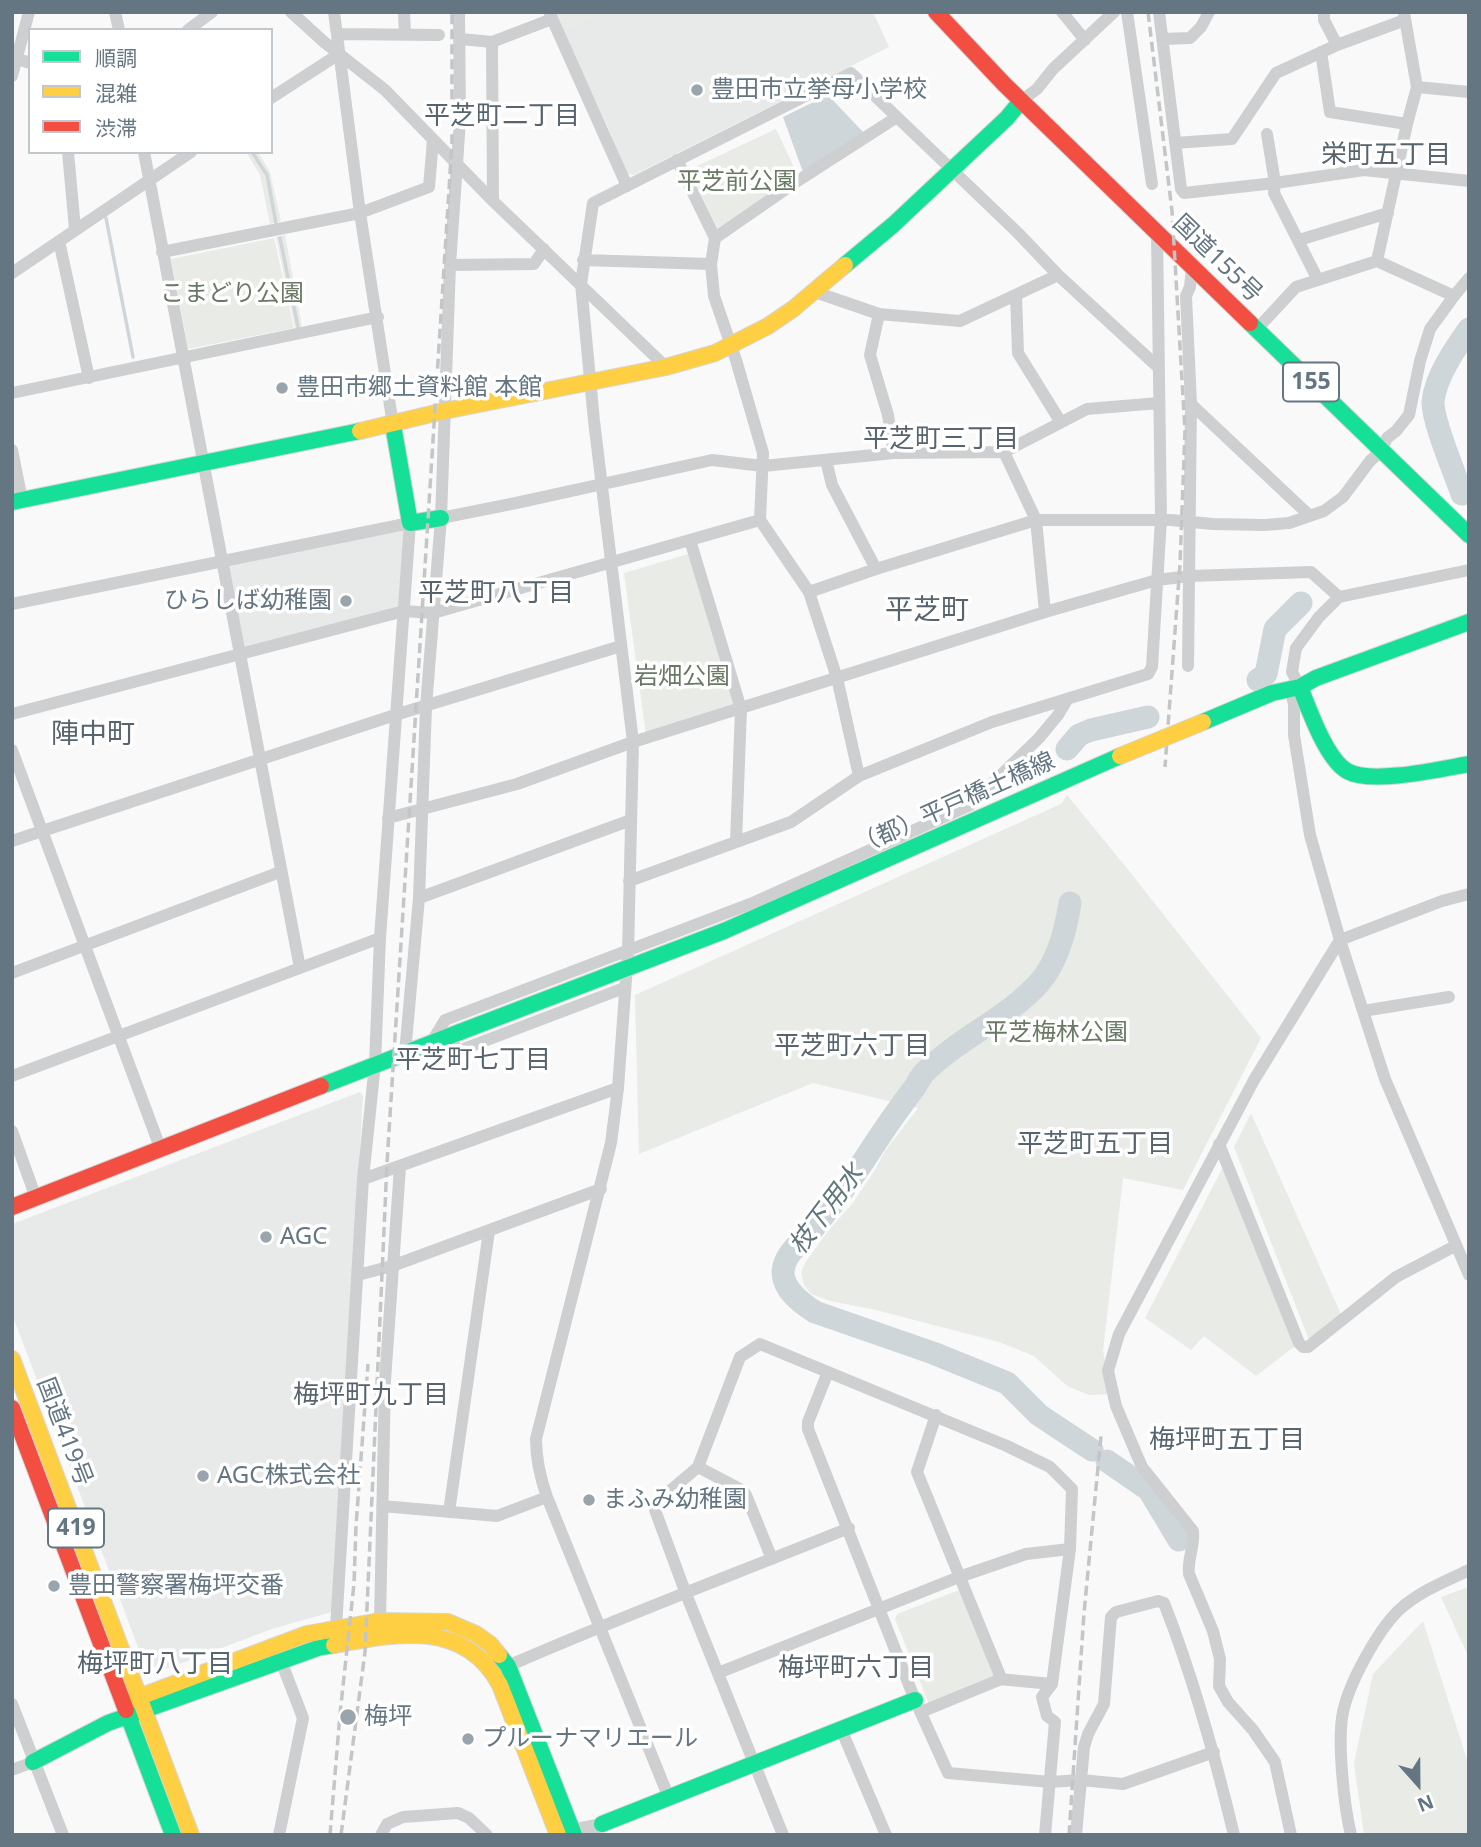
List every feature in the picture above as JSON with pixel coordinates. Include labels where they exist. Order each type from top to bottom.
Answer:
[{"type":"main road","name":"国道155号","points":[[936,12],[1021,101],[1469,535]]},
{"type":"main road","points":[[17,501],[393,425],[443,411],[666,368],[715,354],[768,326],[815,292],[893,225],[1007,118],[1021,101]]},
{"type":"main road","points":[[393,425],[410,523],[441,518]]},
{"type":"main road","name":"（都）平戸橋土橋線","points":[[12,1207],[723,931],[1120,756],[1272,693],[1295,688],[1469,622]]},
{"type":"main road","points":[[1295,688],[1333,756],[1347,772],[1365,777],[1386,776],[1469,764]]},
{"type":"main road","name":"国道419号","points":[[12,1359],[191,1835]]},
{"type":"main road","name":"国道419号","points":[[12,1408],[15,1424],[173,1835]]},
{"type":"main road","points":[[142,1704],[277,1644],[336,1628],[380,1621],[448,1622],[476,1634],[490,1644],[508,1666],[567,1833]]},
{"type":"main road","points":[[33,1762],[108,1723],[126,1710],[318,1648],[374,1637],[439,1636],[460,1643],[479,1655],[492,1670],[567,1833]]},
{"type":"main road","points":[[602,1824],[841,1729],[918,1706]]},
{"type":"street","points":[[12,76],[29,12]]},
{"type":"street","points":[[191,28],[212,12]]},
{"type":"street","points":[[291,12],[384,90],[493,201],[666,368]]},
{"type":"street","points":[[334,12],[360,212],[393,425]]},
{"type":"street","points":[[404,12],[405,34]]},
{"type":"street","points":[[405,1053],[419,898],[426,708],[441,518],[443,411],[457,163],[461,39],[459,12]]},
{"type":"street","points":[[1062,12],[1085,40]]},
{"type":"street","points":[[1021,101],[1037,89],[1054,69],[1114,12]]},
{"type":"street","points":[[1127,12],[1152,184]]},
{"type":"street","points":[[1159,12],[1181,189],[1184,193],[1364,170],[1469,181]]},
{"type":"street","points":[[1163,39],[1190,38],[1202,27],[1209,12]]},
{"type":"street","points":[[1324,12],[1324,20],[1337,45]]},
{"type":"street","points":[[461,39],[492,42],[551,15],[626,186]]},
{"type":"street","points":[[1175,143],[1232,139],[1276,74],[1404,16],[1417,87],[1377,261]]},
{"type":"street","points":[[337,34],[439,36]]},
{"type":"street","points":[[492,42],[493,201]]},
{"type":"street","points":[[1321,52],[1330,112],[1407,124]]},
{"type":"street","points":[[273,96],[339,54]]},
{"type":"street","points":[[15,58],[28,62]]},
{"type":"street","points":[[669,1798],[547,1497],[538,1469],[536,1438],[611,1143],[618,1088],[628,951],[633,742],[590,384],[581,284],[593,203],[851,73],[1058,275],[1158,368]]},
{"type":"street","points":[[1417,87],[1469,92]]},
{"type":"street","points":[[715,239],[796,182],[897,117]]},
{"type":"street","points":[[1267,134],[1275,183],[1274,193],[1318,281]]},
{"type":"street","points":[[162,252],[360,212],[429,187],[433,139]]},
{"type":"street","points":[[68,154],[75,229]]},
{"type":"street","points":[[144,154],[300,968]]},
{"type":"street","points":[[12,272],[188,154]]},
{"type":"street","points":[[677,159],[715,239],[711,264],[714,296],[763,453],[760,520],[809,592],[837,678],[859,776]]},
{"type":"street","points":[[1299,240],[1388,213]]},
{"type":"street","points":[[629,881],[791,822],[859,776],[992,722],[1148,674],[1152,667],[1161,519],[1157,232]]},
{"type":"street","points":[[60,241],[89,378]]},
{"type":"street","points":[[450,265],[534,264],[544,249]]},
{"type":"street","points":[[583,260],[711,264]]},
{"type":"street","points":[[1256,329],[1297,287],[1377,261],[1454,296]]},
{"type":"street","points":[[1188,666],[1191,404],[1186,296],[1192,268]]},
{"type":"street","points":[[815,292],[879,314],[960,321],[1058,275]]},
{"type":"street","points":[[809,592],[1036,520],[1161,519],[1265,525],[1289,523],[1324,512],[1343,497],[1370,461],[1381,451],[1387,438],[1409,415],[1420,361],[1430,329],[1469,278]]},
{"type":"street","points":[[1016,295],[1018,353],[1060,421]]},
{"type":"street","points":[[879,314],[870,355],[888,415],[894,453]]},
{"type":"street","points":[[12,393],[378,317]]},
{"type":"street","points":[[441,518],[712,460],[763,466],[894,453],[1004,452],[1087,409],[1159,403]]},
{"type":"street","points":[[1191,404],[1310,516]]},
{"type":"street","points":[[12,450],[17,501]]},
{"type":"street","points":[[1004,452],[1036,520],[1045,612]]},
{"type":"street","points":[[826,460],[831,485],[876,569]]},
{"type":"street","points":[[12,714],[404,611],[433,613],[760,520]]},
{"type":"street","points":[[12,604],[410,523],[380,938],[375,1064],[363,1179],[336,1628]]},
{"type":"street","points":[[690,540],[741,709],[736,842]]},
{"type":"street","points":[[1469,570],[1339,597],[1296,648],[1292,671],[1295,688],[1294,735],[1310,835],[1340,940],[1385,1079],[1469,1275]]},
{"type":"street","points":[[388,818],[517,784],[633,742],[1045,612],[1157,580],[1190,576],[1311,572],[1339,597]]},
{"type":"street","points":[[12,841],[395,715],[426,708],[621,646]]},
{"type":"street","points":[[431,1043],[445,1020],[755,902],[970,805],[1039,738],[1067,700]]},
{"type":"street","points":[[12,750],[161,1150]]},
{"type":"street","points":[[419,898],[631,820]]},
{"type":"street","points":[[12,974],[280,872]]},
{"type":"street","points":[[1291,1835],[1275,1762],[1253,1730],[1228,1702],[1219,1686],[1220,1659],[1213,1631],[1189,1574],[1193,1531],[1142,1467],[1116,1406],[1108,1371],[1119,1334],[1219,1144],[1272,1048],[1340,940],[1443,901],[1469,894]]},
{"type":"street","points":[[12,1076],[380,938]]},
{"type":"street","points":[[454,1034],[458,1051],[624,988]]},
{"type":"street","points":[[1363,1010],[1449,997]]},
{"type":"street","points":[[363,1179],[618,1088]]},
{"type":"street","points":[[12,1131],[36,1198]]},
{"type":"street","points":[[1219,1144],[1303,1348],[1308,1347],[1396,1277],[1455,1246]]},
{"type":"street","points":[[380,1621],[385,1381],[400,1167]]},
{"type":"street","points":[[358,1275],[392,1266],[601,1189]]},
{"type":"street","points":[[449,1512],[489,1231]]},
{"type":"street","points":[[783,1835],[655,1510],[658,1501],[698,1467],[740,1357],[760,1344],[936,1415],[1050,1467],[1072,1489],[1070,1549],[1052,1685],[1042,1697],[1047,1716],[1055,1721],[1045,1835]]},
{"type":"street","points":[[828,1371],[808,1422],[808,1429],[947,1773],[1050,1782],[1081,1780],[1123,1784],[1214,1752]]},
{"type":"street","points":[[936,1415],[917,1472],[999,1679]]},
{"type":"street","points":[[698,1467],[742,1490],[772,1559]]},
{"type":"street","points":[[382,1506],[496,1516],[547,1497]]},
{"type":"street","points":[[508,1666],[598,1626],[686,1594],[849,1528]]},
{"type":"street","points":[[718,1673],[959,1577],[1026,1555],[1070,1549]]},
{"type":"street","points":[[1351,1835],[1345,1802],[1341,1731],[1342,1713],[1348,1695],[1385,1625],[1401,1608],[1469,1570]]},
{"type":"street","points":[[1076,1835],[1088,1734],[1104,1704],[1111,1617],[1116,1612],[1158,1601],[1164,1603],[1196,1692],[1234,1835]]},
{"type":"street","points":[[279,1835],[303,1718],[281,1661]]},
{"type":"street","points":[[918,1706],[999,1679],[1052,1685]]},
{"type":"street","points":[[1196,1692],[1219,1686]]},
{"type":"street","points":[[12,1704],[63,1835]]},
{"type":"street","points":[[841,1729],[886,1835]]},
{"type":"street","points":[[12,1770],[33,1762]]},
{"type":"street","points":[[381,1835],[387,1824],[402,1817],[458,1813],[487,1835]]},
{"type":"street","points":[[567,1833],[602,1824]]},
{"type":"shaded area","name":"豊田市立挙母小学校","points":[[554,12],[873,12],[889,47],[634,175],[626,173],[611,134]]},
{"type":"shaded area","points":[[828,95],[864,133],[803,172],[783,117]]},
{"type":"shaded area","points":[[404,528],[398,608],[245,648],[228,564]]},
{"type":"shaded area","points":[[360,1092],[363,1097],[332,1612],[272,1629],[163,1670],[144,1663],[12,1314],[12,1224]]},
{"type":"green space","points":[[556,12],[604,12],[565,30]]},
{"type":"green space","name":"平芝前公園","points":[[776,129],[798,176],[719,232],[692,175],[693,168]]},
{"type":"green space","points":[[247,154],[259,154],[270,172],[281,221],[270,224],[260,175]]},
{"type":"green space","points":[[285,235],[302,326],[295,328],[276,237]]},
{"type":"green space","name":"こまどり公園","points":[[274,238],[294,328],[188,349],[171,259]]},
{"type":"green space","name":"岩畑公園","points":[[688,554],[736,706],[646,735],[624,573]]},
{"type":"green space","name":"平芝梅林公園","points":[[1067,795],[1261,1038],[1183,1190],[1123,1178],[1103,1351],[1112,1394],[1089,1395],[1067,1386],[1034,1356],[999,1342],[830,1301],[811,1294],[804,1285],[801,1273],[805,1263],[852,1204],[885,1151],[918,1108],[813,1083],[639,1154],[635,995],[1061,804]]},
{"type":"green space","points":[[1251,1113],[1344,1321],[1309,1340],[1234,1147]]},
{"type":"green space","points":[[1226,1168],[1294,1347],[1256,1376],[1204,1336],[1191,1350],[1145,1318],[1222,1169]]},
{"type":"green space","points":[[1469,1587],[1469,1658],[1441,1597]]},
{"type":"green space","points":[[959,1590],[996,1677],[929,1704],[895,1619],[897,1614]]},
{"type":"green space","points":[[1423,1621],[1469,1766],[1469,1835],[1364,1835],[1354,1763],[1373,1674]]},
{"type":"waterway","points":[[253,154],[267,175],[276,223]]},
{"type":"waterway","points":[[106,218],[133,357]]},
{"type":"waterway","points":[[280,238],[298,327]]},
{"type":"waterway","name":"枝下用水","points":[[1462,494],[1440,434],[1433,401],[1442,373],[1469,329]]},
{"type":"waterway","name":"枝下用水","points":[[1258,680],[1266,674],[1275,629],[1301,603]]},
{"type":"waterway","name":"枝下用水","points":[[1067,749],[1079,735],[1091,730],[1148,717]]},
{"type":"waterway","name":"枝下用水","points":[[1070,903],[1060,945],[1040,982],[1013,1007],[951,1050],[923,1074],[840,1194],[791,1252],[783,1272],[789,1290],[815,1312],[933,1353],[1007,1383],[1039,1415],[1092,1450]]},
{"type":"waterway","name":"枝下用水","points":[[1107,1461],[1149,1490],[1179,1540]]},
{"type":"railway","points":[[341,1835],[365,1652],[387,1163],[452,142],[452,12]]},
{"type":"railway","points":[[1148,12],[1172,211],[1185,431],[1180,564],[1165,767]]},
{"type":"railway","points":[[330,1835],[354,1584],[368,1364]]},
{"type":"railway","points":[[1069,1835],[1084,1613],[1101,1436]]},
{"type":"traffic: fast","points":[[845,265],[893,225],[1007,118],[1021,101]]},
{"type":"traffic: fast","points":[[1250,323],[1469,535]]},
{"type":"traffic: fast","points":[[393,425],[410,523],[441,518]]},
{"type":"traffic: fast","points":[[12,502],[360,431]]},
{"type":"traffic: fast","points":[[1203,722],[1272,693],[1300,687],[1316,678],[1469,622]]},
{"type":"traffic: fast","points":[[1300,687],[1325,745],[1339,765],[1347,771],[1372,777],[1469,764]]},
{"type":"traffic: fast","points":[[724,931],[1120,756]]},
{"type":"traffic: fast","points":[[460,1032],[724,931]]},
{"type":"traffic: fast","points":[[321,1086],[460,1032]]},
{"type":"traffic: fast","points":[[33,1762],[108,1723],[318,1648],[334,1645]]},
{"type":"traffic: fast","points":[[499,1655],[508,1666],[574,1835]]},
{"type":"traffic: fast","points":[[602,1824],[915,1700]]},
{"type":"traffic: fast","points":[[126,1710],[173,1835]]},
{"type":"traffic: slow","points":[[360,431],[444,411],[666,367],[715,353],[768,326],[793,309],[845,265]]},
{"type":"traffic: slow","points":[[1120,756],[1203,722]]},
{"type":"traffic: slow","points":[[12,1359],[191,1835]]},
{"type":"traffic: slow","points":[[126,1702],[307,1634],[380,1621],[448,1622],[476,1634],[499,1655]]},
{"type":"traffic: slow","points":[[334,1645],[405,1635],[448,1640],[468,1649],[485,1664],[500,1685],[558,1835]]},
{"type":"traffic: jam","points":[[936,12],[1004,84],[1250,323]]},
{"type":"traffic: jam","points":[[12,1207],[321,1086]]},
{"type":"traffic: jam","points":[[12,1408],[126,1710]]},
{"type":"place","name":"豊田市立挙母小学校","points":[[697,90]]},
{"type":"place","name":"豊田市郷土資料館 本館","points":[[282,388]]},
{"type":"place","name":"ひらしば幼稚園","points":[[346,601]]},
{"type":"place","name":"AGC","points":[[266,1237]]},
{"type":"place","name":"AGC株式会社","points":[[203,1476]]},
{"type":"place","name":"まふみ幼稚園","points":[[589,1500]]},
{"type":"place","name":"豊田警察署梅坪交番","points":[[54,1586]]},
{"type":"place","name":"梅坪","points":[[348,1717]]},
{"type":"place","name":"プルーナマリエール","points":[[468,1739]]},
{"type":"district","name":"平芝町二丁目","points":[[502,117]]},
{"type":"district","name":"栄町五丁目","points":[[1386,156]]},
{"type":"district","name":"平芝町三丁目","points":[[941,440]]},
{"type":"district","name":"平芝町八丁目","points":[[496,594]]},
{"type":"district","name":"平芝町","points":[[927,611]]},
{"type":"district","name":"陣中町","points":[[93,735]]},
{"type":"district","name":"平芝町六丁目","points":[[852,1047]]},
{"type":"district","name":"平芝町七丁目","points":[[473,1061]]},
{"type":"district","name":"平芝町五丁目","points":[[1095,1145]]},
{"type":"district","name":"梅坪町九丁目","points":[[371,1396]]},
{"type":"district","name":"梅坪町五丁目","points":[[1227,1441]]},
{"type":"district","name":"梅坪町八丁目","points":[[155,1665]]},
{"type":"district","name":"梅坪町六丁目","points":[[856,1669]]}]
